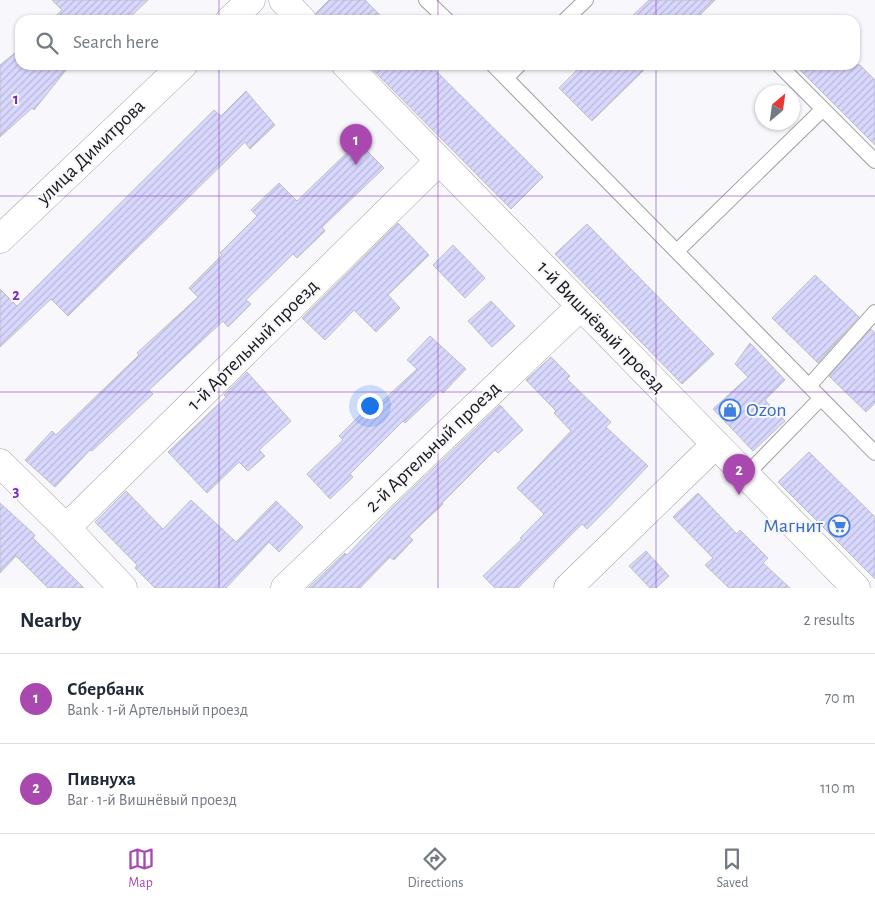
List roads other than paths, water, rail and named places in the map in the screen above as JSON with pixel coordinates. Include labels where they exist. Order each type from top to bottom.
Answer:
[{"type":"street","points":[[235,15],[251,0]]},
{"type":"street","points":[[283,0],[297,15]]},
{"type":"street","name":"улица Димитрова","points":[[0,239],[177,70]]},
{"type":"street","name":"1-й Вишнёвый проезд","points":[[351,70],[716,444],[851,586]]},
{"type":"street","name":"1-й Артельный проезд","points":[[66,528],[439,161]]},
{"type":"street","name":"2-й Артельный проезд","points":[[285,588],[581,306]]},
{"type":"street","points":[[568,588],[716,444]]},
{"type":"street","points":[[0,463],[124,588]]},
{"type":"lane","points":[[570,15],[586,0]]},
{"type":"lane","points":[[435,3],[443,15]]},
{"type":"lane","points":[[498,70],[875,453]]},
{"type":"lane","points":[[506,78],[515,70]]},
{"type":"lane","points":[[784,70],[875,161]]},
{"type":"lane","points":[[677,252],[823,109]]},
{"type":"lane","points":[[809,386],[875,312]]},
{"type":"lane","points":[[746,475],[821,398]]},
{"type":"place","name":"Сбербанк","points":[[356,165]]},
{"type":"place","name":"Ozon","points":[[730,410]]},
{"type":"place","name":"Пивнуха","points":[[739,495]]},
{"type":"place","name":"Магнит","points":[[839,526]]}]
